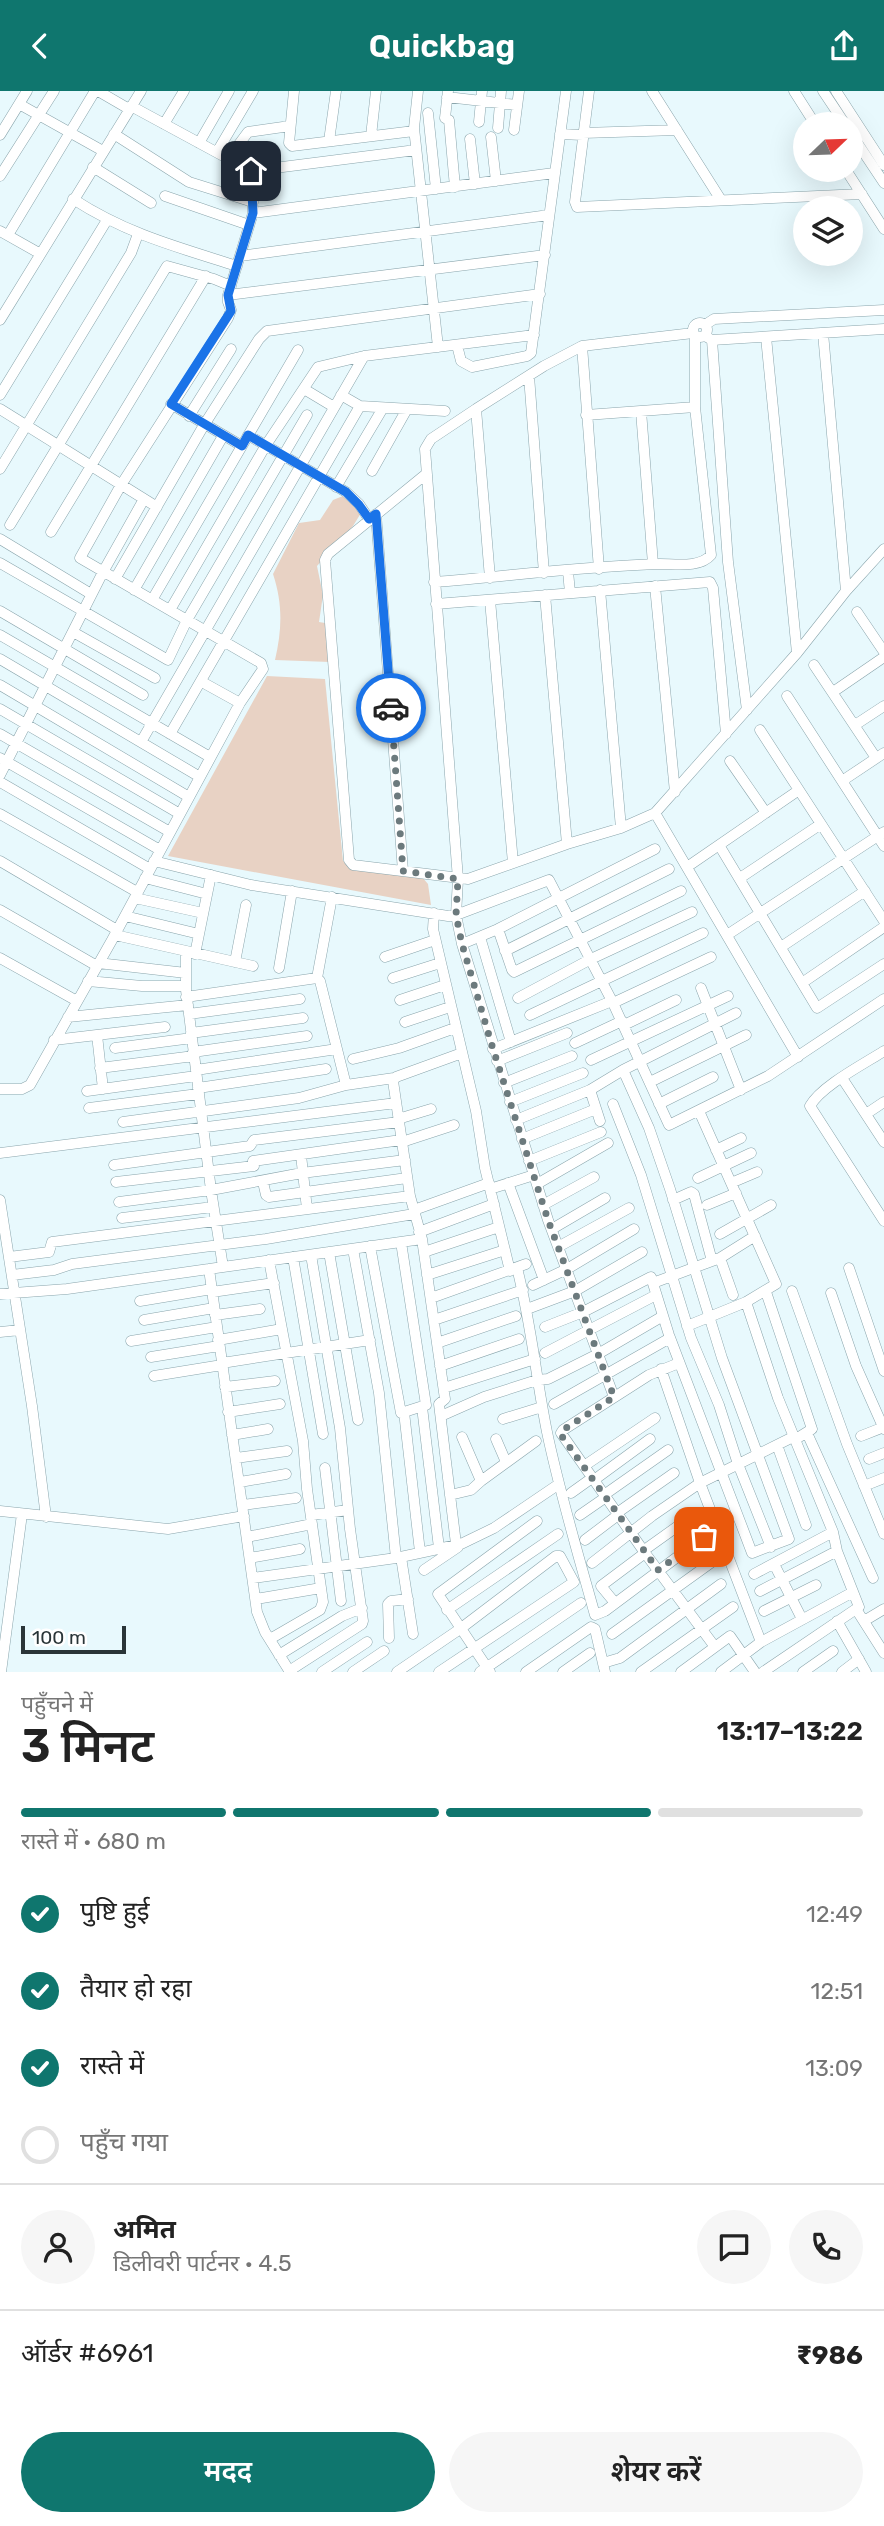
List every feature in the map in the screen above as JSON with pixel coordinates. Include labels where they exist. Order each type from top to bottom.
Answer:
[{"type":"street","points":[[0,135],[4,120],[27,91]]},
{"type":"street","points":[[0,176],[54,91]]},
{"type":"street","points":[[39,253],[3,234],[96,91],[251,171],[416,150]]},
{"type":"street","points":[[0,320],[141,91]]},
{"type":"street","points":[[164,124],[184,91]]},
{"type":"street","points":[[199,143],[229,91]]},
{"type":"street","points":[[217,152],[253,91]]},
{"type":"street","points":[[294,91],[291,145],[414,131]]},
{"type":"street","points":[[329,141],[336,91]]},
{"type":"street","points":[[371,136],[376,91]]},
{"type":"street","points":[[418,91],[414,131],[438,347]]},
{"type":"street","points":[[498,128],[501,91]]},
{"type":"street","points":[[514,130],[519,91]]},
{"type":"street","points":[[566,91],[574,134],[574,205],[578,207],[862,194]]},
{"type":"street","points":[[457,345],[461,361],[472,367],[531,353],[554,173],[574,134],[589,91]]},
{"type":"street","points":[[652,91],[721,200]]},
{"type":"street","points":[[794,91],[807,112]]},
{"type":"street","points":[[823,91],[837,112]]},
{"type":"street","points":[[836,91],[884,165]]},
{"type":"street","points":[[455,187],[449,120],[444,118],[448,94],[482,96],[500,103],[517,105]]},
{"type":"street","points":[[479,122],[482,96]]},
{"type":"street","points":[[19,104],[103,151]]},
{"type":"street","points":[[428,113],[436,189]]},
{"type":"street","points":[[228,159],[248,132],[290,126]]},
{"type":"street","points":[[574,134],[677,130]]},
{"type":"street","points":[[114,134],[189,182],[253,202]]},
{"type":"street","points":[[491,137],[496,181]]},
{"type":"street","points":[[470,139],[475,184]]},
{"type":"street","points":[[863,152],[884,183]]},
{"type":"street","points":[[93,167],[151,203]]},
{"type":"street","points":[[0,1089],[27,1087],[98,965],[210,757],[263,666],[80,558],[121,485],[228,318],[231,310],[228,302],[229,291],[253,213],[251,171]]},
{"type":"street","points":[[253,213],[554,173]]},
{"type":"street","points":[[854,182],[884,229]]},
{"type":"street","points":[[165,196],[249,225]]},
{"type":"street","points":[[73,199],[107,220],[138,234],[239,261],[549,215]]},
{"type":"street","points":[[0,395],[107,220]]},
{"type":"street","points":[[0,469],[131,253],[138,234]]},
{"type":"street","points":[[10,525],[167,266],[206,276],[229,291],[545,255]]},
{"type":"street","points":[[51,532],[206,276]]},
{"type":"street","points":[[115,579],[204,425],[259,339],[267,331],[540,294]]},
{"type":"street","points":[[435,582],[653,564],[702,563],[711,555],[695,407],[702,334],[714,319],[884,310]]},
{"type":"street","points":[[614,1397],[529,1161],[493,1049],[456,915],[458,879],[426,474],[427,444],[528,376],[582,346],[702,334],[766,337],[884,329]]},
{"type":"street","points":[[823,333],[846,591]]},
{"type":"street","points":[[702,334],[747,709]]},
{"type":"street","points":[[170,610],[266,445],[318,367],[364,356],[534,335]]},
{"type":"street","points":[[766,337],[797,653]]},
{"type":"street","points":[[582,346],[599,569]]},
{"type":"street","points":[[190,416],[231,349]]},
{"type":"street","points":[[152,600],[298,350]]},
{"type":"street","points":[[141,742],[364,356]]},
{"type":"street","points":[[528,376],[544,573]]},
{"type":"street","points":[[304,389],[334,407]]},
{"type":"street","points":[[341,395],[360,406],[445,411]]},
{"type":"street","points":[[171,404],[242,446]]},
{"type":"street","points":[[170,734],[360,406]]},
{"type":"street","points":[[586,415],[695,407]]},
{"type":"street","points":[[336,487],[383,408]]},
{"type":"street","points":[[0,409],[157,507]]},
{"type":"street","points":[[372,471],[407,409]]},
{"type":"street","points":[[476,409],[490,578]]},
{"type":"street","points":[[641,411],[653,564]]},
{"type":"street","points":[[0,563],[167,660],[187,620],[307,415]]},
{"type":"street","points":[[248,435],[336,487],[373,517],[403,871]]},
{"type":"street","points":[[134,590],[223,436]]},
{"type":"street","points":[[426,474],[328,554],[325,563],[349,860],[353,865],[468,879],[621,828],[655,813],[797,653],[846,591],[884,549]]},
{"type":"street","points":[[0,775],[3,760],[16,743],[91,594],[144,499]]},
{"type":"street","points":[[0,539],[91,594]]},
{"type":"street","points":[[568,571],[570,593]]},
{"type":"street","points":[[436,604],[709,582],[712,584],[726,734]]},
{"type":"street","points":[[655,586],[675,792]]},
{"type":"street","points":[[600,590],[621,828]]},
{"type":"street","points":[[545,595],[567,844]]},
{"type":"street","points":[[490,600],[513,863]]},
{"type":"street","points":[[0,611],[144,695]]},
{"type":"street","points":[[833,692],[884,655],[857,612]]},
{"type":"street","points":[[73,632],[155,678]]},
{"type":"street","points":[[0,635],[210,757]]},
{"type":"street","points":[[0,659],[200,777]]},
{"type":"street","points":[[814,664],[855,725],[880,755],[842,781]]},
{"type":"street","points":[[202,682],[240,703]]},
{"type":"street","points":[[0,685],[189,797]]},
{"type":"street","points":[[787,696],[842,781],[881,834],[884,846]]},
{"type":"street","points":[[855,725],[884,706]]},
{"type":"street","points":[[0,709],[180,814]]},
{"type":"street","points":[[760,730],[884,921]]},
{"type":"street","points":[[0,734],[170,832]]},
{"type":"street","points":[[3,760],[160,850]]},
{"type":"street","points":[[730,761],[766,813]]},
{"type":"street","points":[[0,782],[150,869],[207,894]]},
{"type":"street","points":[[687,867],[799,790]]},
{"type":"street","points":[[655,813],[799,1057]]},
{"type":"street","points":[[0,814],[136,895],[203,913]]},
{"type":"street","points":[[740,879],[821,824]]},
{"type":"street","points":[[727,935],[881,834]]},
{"type":"street","points":[[719,845],[817,1008],[884,964]]},
{"type":"street","points":[[462,944],[498,929],[655,849]]},
{"type":"street","points":[[0,861],[116,932],[191,953],[253,966]]},
{"type":"street","points":[[150,869],[211,875],[292,891],[456,915],[549,880],[623,1023],[669,1125],[741,1090],[799,1057],[884,999]]},
{"type":"street","points":[[505,951],[669,869]]},
{"type":"street","points":[[211,875],[199,934],[186,973],[191,1036],[223,1267]]},
{"type":"street","points":[[279,968],[292,891]]},
{"type":"street","points":[[498,929],[514,972],[681,891]]},
{"type":"street","points":[[780,947],[865,891]]},
{"type":"street","points":[[332,897],[317,978],[320,981],[346,1085]]},
{"type":"street","points":[[235,962],[246,905]]},
{"type":"street","points":[[0,910],[98,965],[186,973]]},
{"type":"street","points":[[517,997],[692,912]]},
{"type":"street","points":[[434,913],[435,940],[476,1111],[489,1186],[505,1250],[518,1268],[542,1407],[559,1484],[595,1615],[704,1537]]},
{"type":"street","points":[[125,916],[199,934]]},
{"type":"street","points":[[802,983],[884,927]]},
{"type":"street","points":[[530,1015],[703,933]]},
{"type":"street","points":[[480,937],[511,1042]]},
{"type":"street","points":[[386,957],[435,940]]},
{"type":"street","points":[[493,1049],[612,1002],[711,957]]},
{"type":"street","points":[[0,958],[77,1001]]},
{"type":"street","points":[[393,978],[440,963]]},
{"type":"street","points":[[68,1017],[187,1001],[317,978]]},
{"type":"street","points":[[88,981],[142,986],[187,1001],[300,999]]},
{"type":"street","points":[[400,1000],[445,985]]},
{"type":"street","points":[[701,988],[741,1090]]},
{"type":"street","points":[[591,1060],[728,996]]},
{"type":"street","points":[[575,1042],[676,1000]]},
{"type":"street","points":[[405,1022],[450,1007]]},
{"type":"street","points":[[516,1120],[590,1090],[623,1070],[736,1013]]},
{"type":"street","points":[[115,1048],[303,1018]]},
{"type":"street","points":[[54,1040],[165,1027]]},
{"type":"street","points":[[353,1059],[399,1048],[455,1028]]},
{"type":"street","points":[[497,1061],[567,1033]]},
{"type":"street","points":[[97,1035],[103,1089]]},
{"type":"street","points":[[650,1082],[746,1035]]},
{"type":"street","points":[[100,1067],[307,1036]]},
{"type":"street","points":[[87,1091],[337,1049]]},
{"type":"street","points":[[884,1051],[842,1078],[810,1106],[884,1221]]},
{"type":"street","points":[[122,1122],[299,1098],[346,1085],[394,1078],[461,1053]]},
{"type":"street","points":[[504,1083],[572,1056]]},
{"type":"street","points":[[89,1108],[326,1069]]},
{"type":"street","points":[[545,1327],[583,1313],[652,1277],[670,1338],[752,1553],[788,1539],[722,1358],[649,1128],[623,1070]]},
{"type":"street","points":[[510,1102],[583,1073]]},
{"type":"street","points":[[659,1104],[713,1077]]},
{"type":"street","points":[[394,1078],[407,1178],[424,1252],[444,1388],[445,1400],[439,1404],[459,1544]]},
{"type":"street","points":[[842,1078],[884,1142]]},
{"type":"street","points":[[529,1161],[600,1127],[590,1090]]},
{"type":"street","points":[[866,1114],[884,1102]]},
{"type":"street","points":[[0,1153],[396,1103]]},
{"type":"street","points":[[613,1104],[641,1175],[687,1326],[771,1547]]},
{"type":"street","points":[[114,1165],[250,1146],[254,1140],[398,1120],[431,1109]]},
{"type":"street","points":[[522,1139],[596,1109]]},
{"type":"street","points":[[687,1326],[746,1302],[776,1284],[699,1111]]},
{"type":"street","points":[[116,1182],[254,1165],[253,1161],[402,1141],[454,1125]]},
{"type":"street","points":[[716,1150],[741,1138]]},
{"type":"street","points":[[12,1275],[54,1270],[72,1263],[220,1245],[414,1212],[489,1186],[535,1179],[608,1143]]},
{"type":"street","points":[[698,1178],[751,1153]]},
{"type":"street","points":[[301,1155],[307,1209]]},
{"type":"street","points":[[119,1202],[263,1182],[302,1173],[405,1160]]},
{"type":"street","points":[[708,1206],[757,1172]]},
{"type":"street","points":[[544,1205],[594,1177]]},
{"type":"street","points":[[263,1182],[268,1197],[407,1178]]},
{"type":"street","points":[[508,1183],[544,1280]]},
{"type":"street","points":[[673,1200],[691,1192],[694,1194],[716,1259],[733,1295]]},
{"type":"street","points":[[9,1257],[49,1252],[52,1242],[410,1196]]},
{"type":"street","points":[[552,1229],[605,1198]]},
{"type":"street","points":[[0,1200],[46,1517]]},
{"type":"street","points":[[0,1294],[67,1289],[401,1242],[494,1204]]},
{"type":"street","points":[[720,1234],[771,1205]]},
{"type":"street","points":[[122,1218],[213,1207]]},
{"type":"street","points":[[558,1247],[629,1209]]},
{"type":"street","points":[[424,1252],[499,1227]]},
{"type":"street","points":[[533,1285],[567,1269],[634,1229]]},
{"type":"street","points":[[653,1283],[716,1259],[755,1236]]},
{"type":"street","points":[[370,1246],[399,1412],[404,1412],[426,1405],[401,1242]]},
{"type":"street","points":[[354,1249],[383,1418],[399,1557],[413,1634]]},
{"type":"street","points":[[427,1275],[505,1250]]},
{"type":"street","points":[[329,1252],[359,1420]]},
{"type":"street","points":[[527,1309],[575,1291],[642,1252]]},
{"type":"street","points":[[209,1269],[257,1612],[289,1671],[363,1621],[340,1428],[311,1255]]},
{"type":"street","points":[[293,1257],[323,1434]]},
{"type":"street","points":[[269,1261],[303,1441],[323,1602],[320,1610],[270,1639]]},
{"type":"street","points":[[431,1298],[518,1268]]},
{"type":"street","points":[[849,1268],[880,1345],[884,1371]]},
{"type":"street","points":[[140,1301],[274,1283]]},
{"type":"street","points":[[434,1320],[523,1290]]},
{"type":"street","points":[[792,1291],[883,1531]]},
{"type":"street","points":[[592,1563],[700,1483],[813,1429],[766,1292]]},
{"type":"street","points":[[831,1293],[856,1366],[879,1403],[884,1428],[861,1436]]},
{"type":"street","points":[[545,1353],[656,1295]]},
{"type":"street","points":[[746,1302],[778,1398],[833,1532],[837,1551],[859,1607],[763,1672]]},
{"type":"street","points":[[145,1320],[260,1309]]},
{"type":"street","points":[[437,1343],[516,1316]]},
{"type":"street","points":[[441,1416],[484,1397],[548,1379],[663,1316]]},
{"type":"street","points":[[131,1341],[217,1327]]},
{"type":"street","points":[[151,1357],[282,1329]]},
{"type":"street","points":[[154,1376],[345,1344],[385,1329]]},
{"type":"street","points":[[0,1332],[20,1330]]},
{"type":"street","points":[[554,1404],[670,1338]]},
{"type":"street","points":[[440,1366],[519,1339]]},
{"type":"street","points":[[444,1388],[535,1359]]},
{"type":"street","points":[[680,1363],[649,1375],[561,1432],[644,1552],[715,1647]]},
{"type":"street","points":[[661,1369],[700,1483],[761,1641]]},
{"type":"street","points":[[225,1387],[275,1381]]},
{"type":"street","points":[[228,1412],[280,1404]]},
{"type":"street","points":[[422,1407],[439,1548]]},
{"type":"street","points":[[503,1419],[542,1407]]},
{"type":"street","points":[[404,1412],[420,1552]]},
{"type":"street","points":[[584,1466],[655,1418]]},
{"type":"street","points":[[232,1435],[268,1429]]},
{"type":"street","points":[[807,1433],[873,1578]]},
{"type":"street","points":[[462,1437],[481,1481]]},
{"type":"street","points":[[496,1439],[506,1462]]},
{"type":"street","points":[[571,1493],[650,1439]]},
{"type":"street","points":[[450,1495],[471,1490],[536,1441]]},
{"type":"street","points":[[777,1445],[806,1525]]},
{"type":"street","points":[[580,1515],[668,1450]]},
{"type":"street","points":[[236,1458],[287,1451]]},
{"type":"street","points":[[869,1459],[884,1453]]},
{"type":"street","points":[[326,1468],[341,1601]]},
{"type":"street","points":[[585,1540],[674,1473]]},
{"type":"street","points":[[240,1482],[286,1474]]},
{"type":"street","points":[[864,1486],[884,1478]]},
{"type":"street","points":[[424,1570],[459,1544],[494,1528],[559,1484]]},
{"type":"street","points":[[0,1511],[168,1529],[296,1498]]},
{"type":"street","points":[[247,1537],[348,1510]]},
{"type":"street","points":[[1,1672],[22,1514]]},
{"type":"street","points":[[537,1521],[439,1591],[438,1596],[486,1670],[581,1603]]},
{"type":"street","points":[[615,1603],[601,1586],[685,1521]]},
{"type":"street","points":[[754,1574],[833,1532]]},
{"type":"street","points":[[447,1610],[558,1534]]},
{"type":"street","points":[[253,1578],[399,1557],[459,1544]]},
{"type":"street","points":[[250,1557],[300,1549]]},
{"type":"street","points":[[760,1591],[837,1551]]},
{"type":"street","points":[[397,1672],[460,1629],[556,1556],[561,1556],[573,1582],[439,1672]]},
{"type":"street","points":[[612,1634],[712,1562]]},
{"type":"street","points":[[774,1564],[802,1619]]},
{"type":"street","points":[[526,1672],[591,1627],[595,1629],[604,1667],[721,1584]]},
{"type":"street","points":[[764,1611],[816,1585]]},
{"type":"street","points":[[256,1599],[321,1588]]},
{"type":"street","points":[[722,1672],[761,1641],[853,1592]]},
{"type":"street","points":[[389,1638],[388,1604],[391,1601],[408,1599]]},
{"type":"street","points":[[641,1672],[733,1607]]},
{"type":"street","points":[[279,1655],[342,1616],[362,1608]]},
{"type":"street","points":[[856,1609],[884,1652]]},
{"type":"street","points":[[864,1621],[884,1609]]},
{"type":"street","points":[[837,1621],[866,1672]]},
{"type":"street","points":[[874,1637],[884,1631]]},
{"type":"street","points":[[681,1672],[730,1636],[755,1672]]},
{"type":"street","points":[[322,1672],[367,1642]]},
{"type":"street","points":[[353,1672],[384,1651]]},
{"type":"street","points":[[803,1672],[833,1651]]},
{"type":"street","points":[[563,1672],[590,1653]]},
{"type":"street","points":[[845,1671],[859,1659]]},
{"type":"shaded area","points":[[343,496],[361,513],[353,526],[317,566],[323,595],[319,622],[325,623],[330,662],[275,660],[280,617],[279,596],[273,574],[299,523],[320,520],[333,500]]},
{"type":"shaded area","points":[[267,676],[325,679],[343,861],[422,877],[428,884],[431,905],[168,856]]},
{"type":"way so far","points":[[391,708],[403,871],[458,879],[456,915],[493,1049],[548,1220],[614,1397],[563,1430],[561,1435],[658,1570],[704,1537]]},
{"type":"route","points":[[251,171],[253,213],[228,295],[231,311],[171,404],[242,446],[248,435],[346,492],[369,519],[376,514],[391,708]]}]
